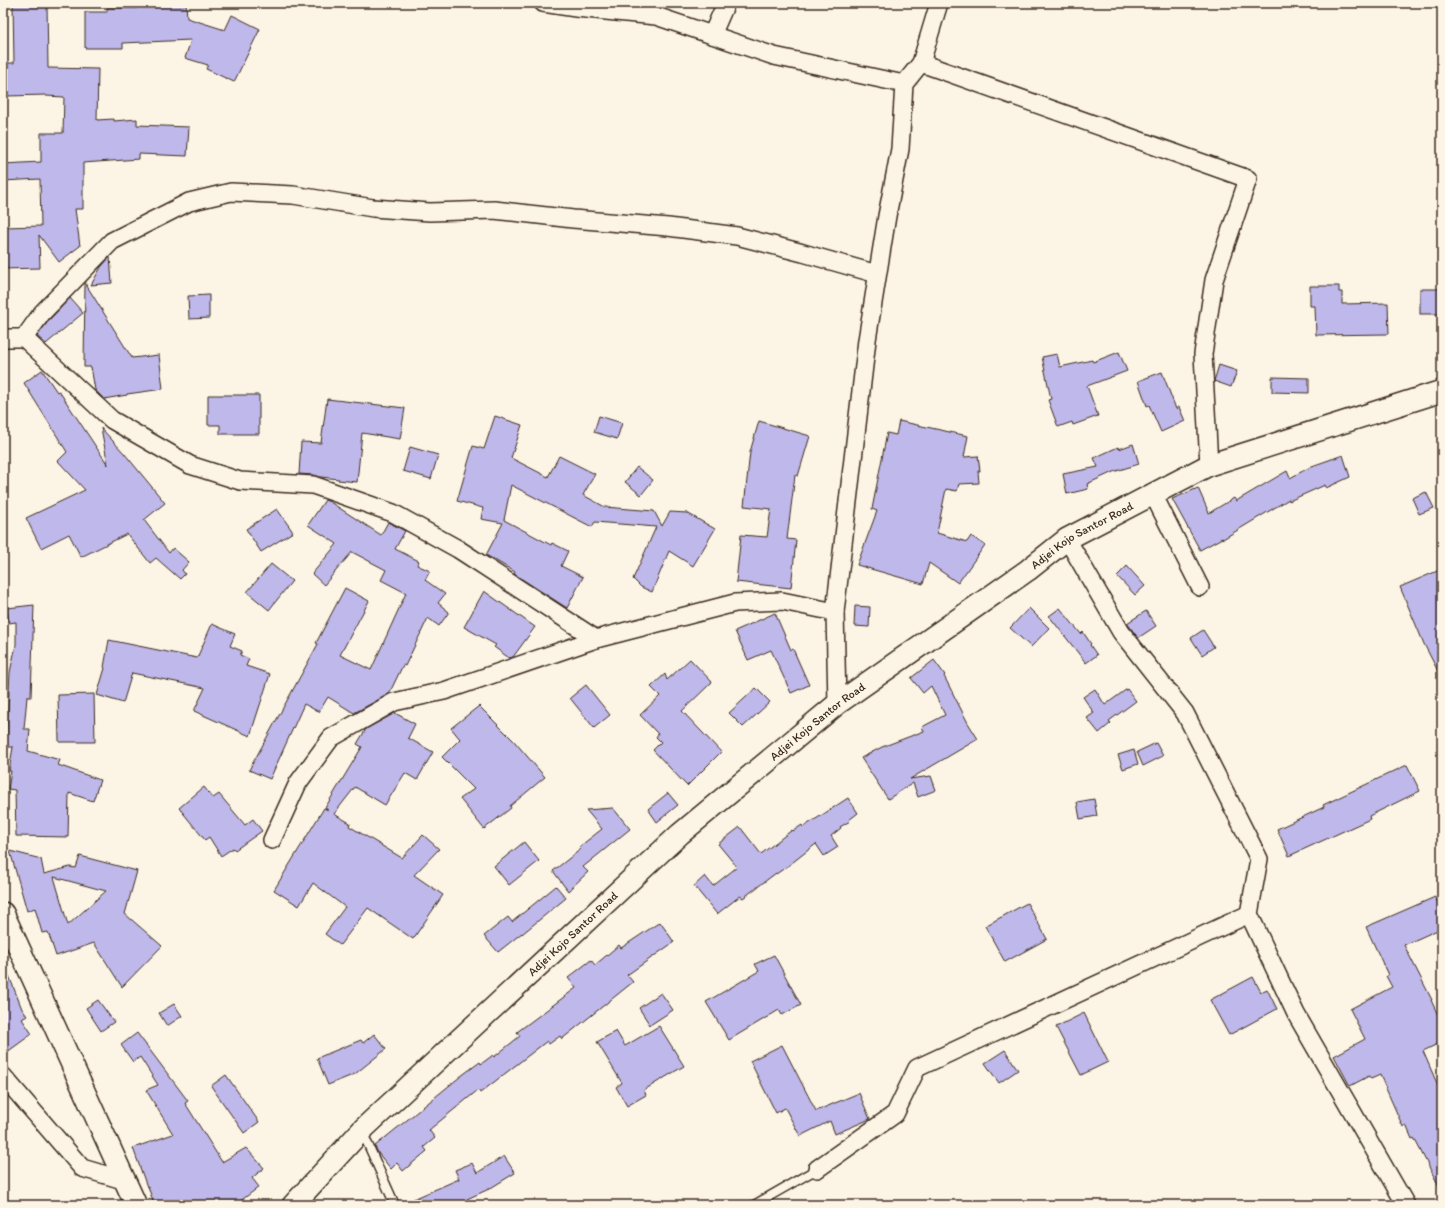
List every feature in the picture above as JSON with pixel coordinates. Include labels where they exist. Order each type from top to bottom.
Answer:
[{"type":"street","points":[[544,3],[576,8],[656,16],[774,56],[904,84]]},
{"type":"street","points":[[712,35],[726,3]]},
{"type":"street","points":[[837,704],[834,612],[866,348],[877,274],[900,149],[904,84],[921,63],[939,3]]},
{"type":"street","points":[[921,63],[1248,179],[1214,280],[1203,354],[1209,465]]},
{"type":"street","points":[[24,338],[42,312],[112,241],[189,202],[231,192],[292,195],[373,208],[430,212],[494,210],[573,219],[668,227],[737,236],[877,274]]},
{"type":"street","points":[[3,338],[24,338],[112,420],[190,465],[240,481],[313,485],[393,513],[458,549],[596,639]]},
{"type":"street","name":"Adjei Kojo Santor Road","points":[[293,1205],[362,1130],[680,834],[837,704],[1028,570],[1067,539],[1209,465],[1442,391]]},
{"type":"street","points":[[1153,494],[1200,588]]},
{"type":"street","points":[[1067,539],[1121,632],[1185,713],[1259,859],[1249,914],[1296,1014],[1406,1205]]},
{"type":"street","points":[[272,840],[298,783],[331,738],[394,702],[444,691],[596,639],[735,603],[782,601],[834,612]]},
{"type":"street","points":[[3,913],[123,1180],[136,1205]]},
{"type":"street","points":[[817,1169],[895,1114],[917,1068],[1249,914]]},
{"type":"street","points":[[3,1076],[82,1168],[123,1180]]},
{"type":"lane","points":[[362,1130],[395,1205]]},
{"type":"lane","points":[[754,1205],[817,1169]]},
{"type":"building","points":[[13,3],[47,3],[48,68],[98,69],[97,120],[114,119],[114,121],[137,119],[137,125],[189,127],[187,156],[139,154],[139,159],[83,163],[83,209],[75,209],[80,246],[59,262],[39,235],[40,268],[3,269],[3,227],[41,226],[40,179],[3,181],[3,164],[41,162],[41,133],[63,133],[64,97],[46,95],[7,96],[7,63],[14,63]]},
{"type":"building","points":[[186,3],[187,18],[225,30],[232,15],[260,29],[234,82],[206,69],[208,65],[185,58],[191,40],[123,43],[123,48],[85,48],[85,12],[107,12],[107,8],[137,8],[137,4]]},
{"type":"building","points":[[110,257],[112,283],[91,285],[101,267]]},
{"type":"building","points":[[85,283],[132,358],[159,355],[163,389],[104,399],[95,390],[91,367],[84,367]]},
{"type":"building","points":[[1310,286],[1339,286],[1339,292],[1342,292],[1342,304],[1388,303],[1389,334],[1316,335],[1315,306],[1310,306]]},
{"type":"building","points":[[1420,289],[1442,289],[1442,314],[1420,314]]},
{"type":"building","points":[[209,295],[209,318],[189,319],[188,296]]},
{"type":"building","points":[[70,298],[83,313],[46,344],[37,336],[50,319]]},
{"type":"building","points":[[1119,352],[1127,371],[1087,386],[1098,416],[1073,425],[1072,422],[1058,427],[1048,400],[1051,399],[1042,357],[1057,354],[1060,367],[1092,360],[1093,362]]},
{"type":"building","points":[[1219,365],[1237,371],[1231,387],[1214,381]]},
{"type":"building","points":[[42,370],[57,392],[59,391],[108,465],[101,428],[124,453],[165,503],[144,520],[169,553],[173,548],[189,562],[182,570],[185,574],[180,579],[156,558],[150,563],[127,534],[81,557],[69,534],[41,548],[26,518],[85,490],[58,461],[67,452],[24,383]]},
{"type":"building","points":[[1162,372],[1176,409],[1179,407],[1185,421],[1161,432],[1149,405],[1147,406],[1138,381]]},
{"type":"building","points":[[1272,377],[1309,378],[1309,393],[1272,392]]},
{"type":"building","points":[[208,395],[259,395],[259,434],[220,434],[220,425],[208,425]]},
{"type":"building","points":[[327,399],[405,408],[400,439],[362,433],[357,482],[299,474],[301,442],[321,443]]},
{"type":"building","points":[[495,416],[522,425],[511,458],[548,477],[559,456],[595,474],[583,495],[605,507],[654,511],[662,526],[670,512],[687,513],[715,529],[693,566],[669,551],[652,592],[641,587],[633,579],[656,527],[595,522],[592,527],[511,485],[504,520],[551,545],[552,543],[568,551],[561,566],[583,577],[567,608],[514,574],[515,572],[486,555],[503,523],[481,519],[483,508],[457,501],[473,446],[484,449]]},
{"type":"building","points":[[599,416],[622,423],[617,439],[594,432]]},
{"type":"building","points":[[759,421],[810,436],[798,476],[795,475],[787,539],[796,540],[791,588],[736,582],[741,535],[767,537],[771,509],[744,506],[750,452]]},
{"type":"building","points":[[899,421],[968,436],[964,457],[978,456],[980,471],[978,471],[979,483],[959,484],[957,491],[946,489],[937,533],[967,542],[971,536],[985,545],[958,583],[929,563],[923,584],[857,565],[877,511],[872,509],[887,433],[896,435]]},
{"type":"building","points":[[1133,444],[1139,464],[1113,472],[1087,484],[1088,489],[1067,494],[1063,474],[1098,467],[1094,458],[1118,447],[1119,449]]},
{"type":"building","points":[[410,447],[438,455],[431,479],[403,471]]},
{"type":"building","points":[[1343,455],[1350,477],[1326,488],[1325,485],[1289,501],[1289,499],[1223,539],[1222,538],[1200,550],[1172,499],[1198,488],[1209,513],[1234,498],[1236,501],[1287,471],[1290,478],[1312,466]]},
{"type":"building","points":[[637,467],[653,480],[641,495],[625,482]]},
{"type":"building","points":[[1426,492],[1434,508],[1419,514],[1412,498]]},
{"type":"building","points":[[325,500],[381,535],[388,522],[405,531],[395,549],[419,561],[417,565],[430,571],[425,580],[445,594],[438,603],[449,612],[439,626],[428,618],[405,666],[403,665],[389,694],[354,713],[328,697],[319,712],[304,704],[270,779],[249,770],[318,644],[316,643],[345,588],[369,601],[340,655],[371,670],[406,593],[381,580],[386,570],[352,552],[324,585],[312,574],[337,544],[308,525]]},
{"type":"building","points":[[277,509],[293,532],[261,552],[246,529]]},
{"type":"building","points":[[271,564],[292,581],[269,610],[247,592]]},
{"type":"building","points":[[1127,566],[1145,586],[1135,595],[1117,576]]},
{"type":"building","points":[[1442,569],[1442,679],[1424,644],[1400,587]]},
{"type":"building","points":[[484,591],[535,627],[513,657],[509,658],[494,647],[496,645],[464,627]]},
{"type":"building","points":[[34,605],[31,697],[27,697],[24,729],[30,729],[28,751],[60,760],[58,765],[100,780],[93,801],[69,793],[68,837],[16,836],[15,790],[8,789],[13,747],[6,747],[10,672],[16,645],[16,622],[9,623],[7,608]]},
{"type":"building","points":[[855,606],[870,607],[869,627],[854,626]]},
{"type":"building","points":[[1029,608],[1049,628],[1031,647],[1010,628]]},
{"type":"building","points":[[1060,608],[1081,634],[1083,632],[1097,655],[1086,663],[1049,616]]},
{"type":"building","points":[[1146,611],[1156,626],[1138,638],[1127,623]]},
{"type":"building","points":[[775,613],[791,650],[793,649],[809,685],[791,693],[771,650],[748,660],[735,631]]},
{"type":"building","points":[[212,624],[235,634],[230,646],[242,651],[240,655],[249,659],[246,666],[270,674],[250,736],[194,711],[205,688],[132,673],[123,703],[97,695],[105,668],[109,640],[197,658]]},
{"type":"building","points":[[1203,630],[1214,647],[1202,655],[1191,638]]},
{"type":"building","points":[[690,659],[712,682],[682,711],[721,752],[687,786],[653,750],[661,742],[656,737],[658,734],[640,715],[660,696],[651,687],[665,674],[667,680]]},
{"type":"building","points":[[934,660],[945,675],[944,676],[968,723],[978,739],[910,779],[931,776],[936,790],[918,797],[913,783],[888,799],[861,758],[882,747],[924,731],[922,727],[945,715],[931,686],[923,693],[911,678]]},
{"type":"building","points":[[586,685],[610,715],[594,728],[570,698]]},
{"type":"building","points":[[756,688],[770,702],[743,727],[729,713]]},
{"type":"building","points":[[1095,689],[1105,705],[1127,689],[1136,701],[1109,721],[1111,723],[1099,733],[1087,718],[1094,713],[1083,697]]},
{"type":"building","points":[[94,694],[95,742],[59,742],[58,695]]},
{"type":"building","points":[[479,706],[514,741],[545,777],[510,806],[511,808],[484,829],[460,799],[474,789],[442,757],[460,739],[451,728]]},
{"type":"building","points":[[395,713],[415,724],[408,738],[433,752],[417,780],[405,773],[385,805],[355,787],[334,814],[350,823],[349,826],[402,858],[423,835],[439,849],[414,875],[443,895],[413,939],[368,908],[340,945],[325,934],[345,907],[313,883],[299,906],[274,890],[324,808],[328,810],[325,808],[362,747],[357,744],[366,729]]},
{"type":"building","points":[[1156,743],[1163,756],[1143,766],[1137,752]]},
{"type":"building","points":[[1134,750],[1138,764],[1123,769],[1118,755]]},
{"type":"building","points":[[1407,765],[1420,791],[1369,816],[1370,819],[1289,856],[1277,829],[1324,807],[1323,805]]},
{"type":"building","points":[[204,787],[213,798],[219,794],[245,825],[253,819],[262,831],[235,850],[233,848],[221,856],[209,837],[205,840],[179,808]]},
{"type":"building","points":[[668,793],[678,805],[657,822],[648,809]]},
{"type":"building","points":[[848,798],[858,813],[831,836],[838,847],[824,856],[816,844],[743,898],[740,896],[717,914],[694,886],[705,876],[713,886],[737,867],[718,844],[740,827],[761,854],[792,830],[793,831],[802,825],[803,827]]},
{"type":"building","points":[[1094,799],[1097,816],[1080,819],[1077,802]]},
{"type":"building","points":[[613,808],[630,829],[583,867],[588,872],[568,891],[553,871],[581,849],[579,847],[602,829],[586,810]]},
{"type":"building","points":[[524,842],[539,861],[509,885],[494,866]]},
{"type":"building","points":[[10,851],[41,859],[44,874],[70,867],[76,868],[80,856],[137,871],[125,914],[162,946],[122,987],[94,943],[56,956],[48,932],[42,933],[35,908],[27,911]],"holes":[[[54,877],[106,891],[68,925]]]},
{"type":"building","points":[[556,886],[566,898],[498,952],[484,936],[508,917],[512,922]]},
{"type":"building","points":[[1435,897],[1442,911],[1442,928],[1404,945],[1432,1000],[1442,1024],[1442,1042],[1423,1051],[1442,1095],[1442,1192],[1414,1138],[1412,1139],[1406,1125],[1403,1127],[1380,1075],[1371,1079],[1369,1076],[1350,1086],[1334,1056],[1365,1039],[1350,1009],[1392,987],[1366,927]]},
{"type":"building","points":[[1027,903],[1047,939],[1005,962],[985,926]]},
{"type":"building","points":[[660,922],[674,942],[627,975],[633,982],[562,1039],[560,1036],[549,1044],[547,1041],[480,1093],[478,1090],[429,1130],[435,1138],[424,1147],[427,1151],[403,1171],[397,1163],[391,1169],[378,1153],[375,1146],[461,1076],[480,1062],[481,1064],[493,1055],[494,1057],[520,1036],[517,1032],[576,988],[568,978],[591,960],[595,965],[619,945],[621,948]]},
{"type":"building","points":[[774,955],[801,1005],[782,1015],[779,1010],[729,1040],[706,1002],[759,971],[755,964]]},
{"type":"building","points":[[3,963],[22,1009],[27,1016],[22,1019],[32,1034],[3,1055]]},
{"type":"building","points":[[1253,977],[1261,992],[1267,989],[1277,1009],[1229,1035],[1210,1000]]},
{"type":"building","points":[[661,993],[673,1010],[650,1025],[639,1008]]},
{"type":"building","points":[[98,1000],[114,1022],[101,1031],[86,1008]]},
{"type":"building","points":[[174,1004],[182,1016],[167,1026],[159,1013]]},
{"type":"building","points":[[1084,1013],[1108,1062],[1081,1075],[1056,1027]]},
{"type":"building","points":[[659,1026],[684,1066],[644,1090],[646,1095],[627,1106],[616,1087],[622,1083],[597,1042],[616,1031],[625,1046]]},
{"type":"building","points":[[137,1033],[188,1101],[185,1103],[222,1162],[246,1148],[264,1168],[252,1178],[259,1187],[235,1205],[154,1205],[133,1148],[173,1134],[146,1090],[158,1085],[140,1057],[133,1062],[121,1045]]},
{"type":"building","points":[[374,1034],[386,1049],[355,1074],[328,1085],[317,1058],[361,1040],[363,1043]]},
{"type":"building","points":[[782,1045],[816,1111],[859,1093],[870,1119],[835,1134],[830,1121],[800,1136],[785,1108],[776,1113],[750,1061]]},
{"type":"building","points":[[1005,1050],[1018,1070],[999,1083],[985,1063]]},
{"type":"building","points":[[226,1075],[259,1122],[244,1133],[211,1086]]},
{"type":"building","points":[[504,1156],[515,1173],[489,1189],[467,1199],[470,1205],[400,1205],[459,1179],[455,1170],[472,1163],[477,1173]]}]
